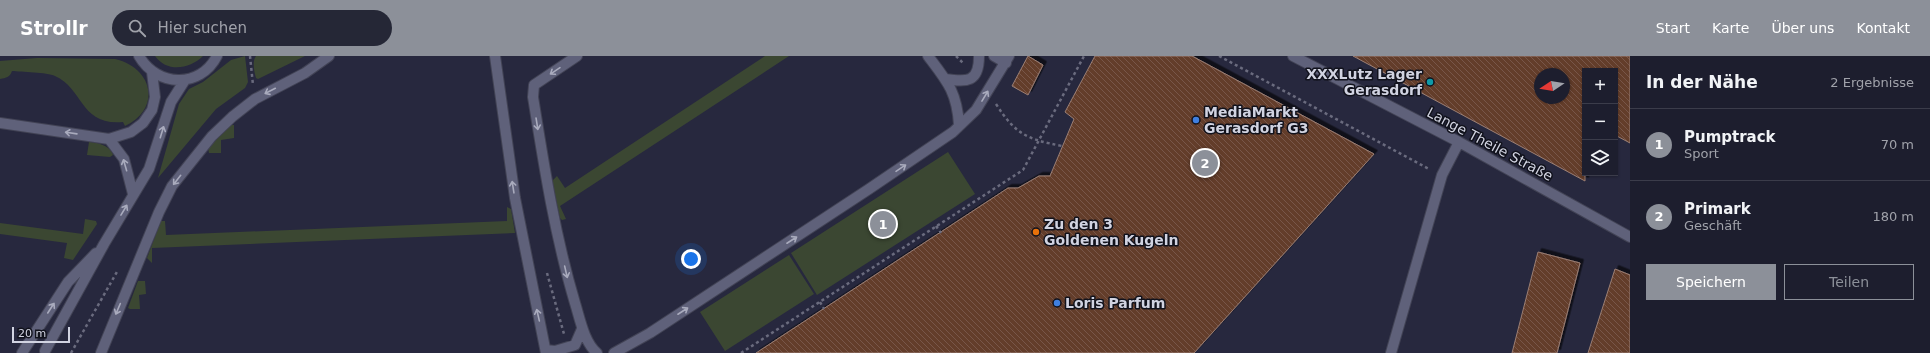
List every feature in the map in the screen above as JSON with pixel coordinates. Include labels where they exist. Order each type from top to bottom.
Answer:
[{"type":"street","points":[[137,56],[152,72],[164,78],[185,80],[197,77],[207,70],[219,56]]},
{"type":"street","points":[[102,352],[133,273],[172,186],[212,136],[232,117],[255,99],[305,73],[329,56]]},
{"type":"street","points":[[495,56],[515,198],[546,351],[555,351],[575,345],[582,329]]},
{"type":"street","points":[[577,56],[534,85],[533,97],[544,171],[568,280],[582,329],[593,350],[597,353]]},
{"type":"street","points":[[928,56],[945,79],[956,98],[959,125]]},
{"type":"street","points":[[945,79],[965,82],[975,76],[979,66],[979,56]]},
{"type":"street","points":[[614,353],[650,333],[931,148],[976,110],[1008,59],[994,56]]},
{"type":"street","name":"Lange Theile Straße","points":[[1293,56],[1458,142],[1630,237]]},
{"type":"street","points":[[0,123],[109,139],[131,132],[143,124],[152,110],[155,97],[152,72]]},
{"type":"street","points":[[45,351],[104,244],[149,169],[171,102],[185,80]]},
{"type":"street","points":[[109,139],[124,159],[133,194]]},
{"type":"street","points":[[1391,353],[1442,175],[1458,142]]},
{"type":"street","points":[[22,353],[68,282],[104,244]]},
{"type":"path","points":[[250,56],[254,87]]},
{"type":"path","points":[[956,56],[975,76]]},
{"type":"path","points":[[741,353],[1022,170],[1039,142],[1084,56]]},
{"type":"path","points":[[1219,56],[1442,175]]},
{"type":"path","points":[[988,92],[1001,113],[1019,133],[1039,142],[1062,146]]},
{"type":"path","points":[[936,226],[941,233]]},
{"type":"path","points":[[820,302],[824,309]]},
{"type":"green space","points":[[155,56],[203,56],[192,64],[172,67],[166,65]]},
{"type":"green space","points":[[245,56],[248,82],[245,88],[216,109],[158,178],[179,104],[189,89],[203,82],[231,60]]},
{"type":"green space","points":[[256,56],[305,56],[258,79],[256,78],[254,66]]},
{"type":"green space","points":[[765,56],[789,56],[560,206],[566,219],[562,220],[560,218],[552,181],[557,176],[565,188]]},
{"type":"green space","points":[[37,58],[115,59],[128,64],[138,71],[145,79],[148,89],[148,99],[144,109],[137,118],[125,126],[123,122],[109,122],[90,113],[72,89],[55,76],[40,73],[12,71],[8,77],[0,79],[0,61]]},
{"type":"green space","points":[[230,125],[234,125],[234,138],[221,140],[221,153],[209,153],[208,148]]},
{"type":"green space","points":[[89,142],[107,147],[113,155],[110,157],[87,155]]},
{"type":"green space","points":[[948,152],[975,194],[817,295],[791,253]]},
{"type":"green space","points":[[507,207],[511,209],[515,233],[152,248],[152,263],[147,258],[161,221],[165,221],[166,235],[507,221]]},
{"type":"green space","points":[[85,219],[96,221],[97,224],[73,260],[64,258],[67,243],[0,234],[0,223],[83,234]]},
{"type":"green space","points":[[789,255],[814,294],[725,351],[700,312]]},
{"type":"green space","points":[[138,281],[145,281],[146,294],[139,295],[140,309],[130,309],[128,308]]},
{"type":"building","points":[[1028,56],[1043,65],[1028,95],[1012,86]]},
{"type":"building","points":[[1095,56],[1192,56],[1374,154],[1194,353],[756,353],[1008,188],[1018,188],[1039,176],[1050,176],[1074,119],[1065,112]]},
{"type":"building","points":[[1353,56],[1630,56],[1630,143],[1618,137],[1618,68],[1582,68],[1582,176],[1585,176],[1585,181]]},
{"type":"building","points":[[1538,252],[1580,263],[1557,353],[1512,353]]},
{"type":"building","points":[[1615,269],[1630,275],[1630,353],[1588,353]]},
{"type":"place","name":"XXXLutz Lager Gerasdorf","points":[[1430,82]]},
{"type":"place","name":"MediaMarkt Gerasdorf G3","points":[[1196,120]]},
{"type":"place","name":"Primark","points":[[1205,163]]},
{"type":"place","name":"Pumptrack","points":[[883,224]]},
{"type":"place","name":"Zu den 3 Goldenen Kugeln","points":[[1036,232]]},
{"type":"place","name":"Loris Parfum","points":[[1057,303]]}]
